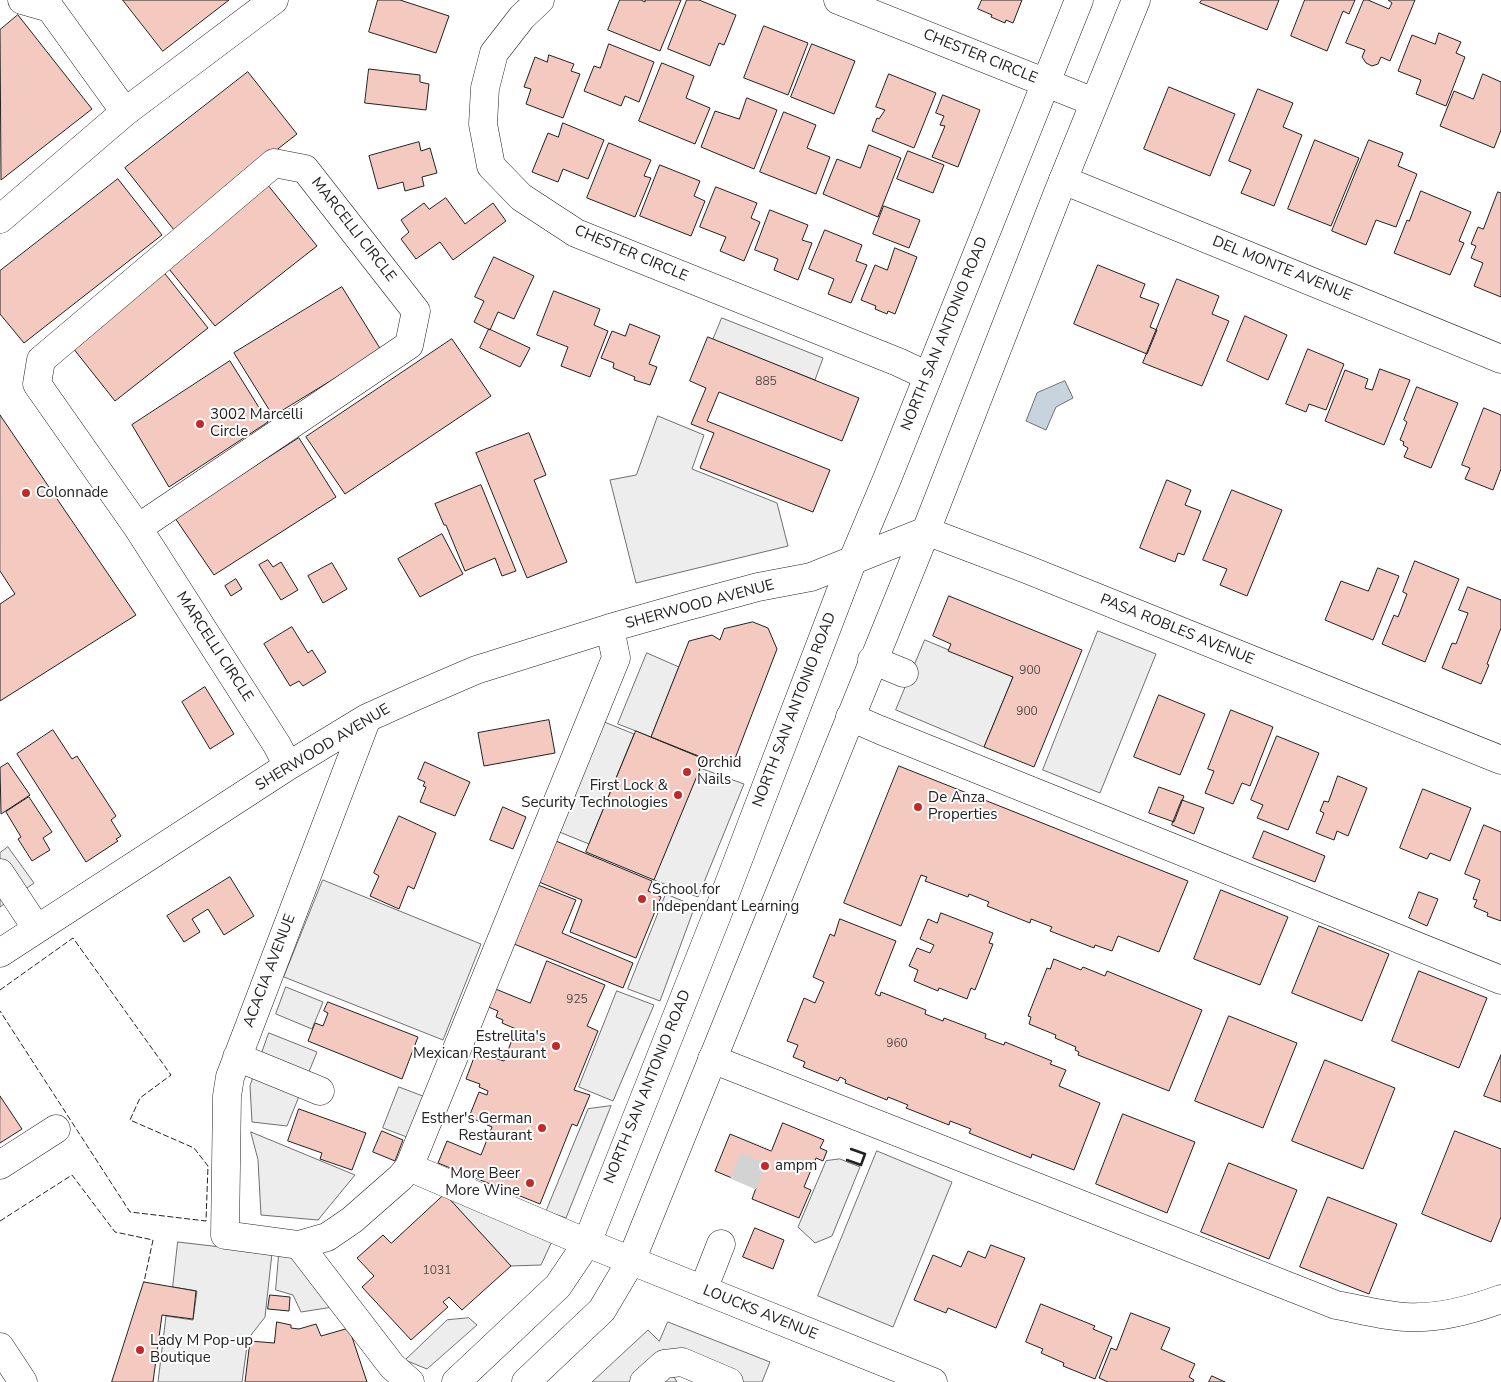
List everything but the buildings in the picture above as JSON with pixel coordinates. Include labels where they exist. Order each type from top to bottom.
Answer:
[{"type":"street","points":[[22,0],[50,8],[125,112]]},
{"type":"street","points":[[0,219],[125,112],[274,0]]},
{"type":"street","name":"CHESTER CIRCLE","points":[[540,0],[522,17],[494,53],[485,88],[483,124],[491,166],[521,197],[576,233],[898,362],[928,376]]},
{"type":"street","name":"CHESTER CIRCLE","points":[[838,0],[1094,102]]},
{"type":"street","name":"NORTH SAN ANTONIO ROAD","points":[[456,1382],[558,1286],[587,1243],[717,915],[852,562],[1079,0]]},
{"type":"street","points":[[526,1382],[602,1310],[630,1261],[872,660],[926,531],[1063,180],[1136,0]]},
{"type":"street","name":"MARCELLI CIRCLE","points":[[138,528],[409,345],[416,311],[305,169],[274,163],[41,360],[37,384],[138,528],[277,745],[288,766]]},
{"type":"street","name":"DEL MONTE AVENUE","points":[[1063,180],[1501,359]]},
{"type":"street","points":[[852,562],[926,531]]},
{"type":"street","name":"PASA ROBLES AVENUE","points":[[926,531],[1026,569],[1501,760]]},
{"type":"street","name":"SHERWOOD AVENUE","points":[[0,953],[288,766],[367,718],[476,670],[610,628],[730,595],[811,577],[852,562]]},
{"type":"street","points":[[410,1382],[392,1366],[299,1245],[328,1237],[352,1220],[402,1177],[409,1167],[616,658],[610,628]]},
{"type":"street","points":[[872,660],[904,673]]},
{"type":"street","points":[[850,717],[1501,980]]},
{"type":"street","name":"ACACIA AVENUE","points":[[299,1245],[225,1235],[227,1096],[230,1078],[237,1057],[367,718]]},
{"type":"street","points":[[0,874],[37,929]]},
{"type":"street","points":[[237,1057],[320,1091]]},
{"type":"street","points":[[712,1059],[1336,1305],[1406,1317],[1442,1315],[1501,1299]]},
{"type":"street","points":[[0,1165],[56,1129]]},
{"type":"street","name":"LOUCKS AVENUE","points":[[409,1167],[630,1261],[933,1382]]},
{"type":"street","points":[[703,1290],[721,1244]]},
{"type":"street","points":[[0,1347],[23,1382]]},
{"type":"street","points":[[644,1382],[664,1364],[682,1362],[729,1382]]},
{"type":"shaded area","points":[[722,318],[823,358],[815,380],[713,340]]},
{"type":"shaded area","points":[[1065,381],[1073,398],[1056,407],[1046,430],[1026,421],[1037,393]]},
{"type":"shaded area","points":[[658,416],[704,435],[692,469],[777,503],[788,546],[636,583],[610,480],[636,475]]},
{"type":"shaded area","points":[[1098,631],[1156,654],[1100,793],[1043,770]]},
{"type":"shaded area","points":[[925,640],[1013,677],[984,747],[896,710]]},
{"type":"shaded area","points":[[647,653],[679,667],[651,737],[618,724]]},
{"type":"shaded area","points":[[592,717],[634,734],[589,844],[547,827]]},
{"type":"shaded area","points":[[700,768],[744,784],[698,897],[654,880]]},
{"type":"shaded area","points":[[8,847],[34,883],[0,907],[0,853]]},
{"type":"shaded area","points":[[323,880],[481,944],[443,1040],[284,977]]},
{"type":"shaded area","points":[[666,894],[695,906],[660,1001],[628,989]]},
{"type":"shaded area","points":[[286,987],[323,1002],[312,1029],[276,1014]]},
{"type":"shaded area","points":[[617,991],[654,1005],[613,1101],[579,1087]]},
{"type":"shaded area","points":[[269,1033],[317,1052],[287,1126],[252,1122],[250,1086]]},
{"type":"shaded area","points":[[399,1087],[436,1101],[420,1142],[383,1128]]},
{"type":"shaded area","points":[[611,1106],[566,1218],[546,1211],[588,1109]]},
{"type":"shaded area","points":[[251,1132],[355,1175],[318,1220],[261,1215],[258,1160]]},
{"type":"shaded area","points":[[877,1151],[952,1182],[893,1327],[818,1296]]},
{"type":"shaded area","points":[[840,1159],[860,1167],[832,1236],[815,1243],[798,1227],[826,1161]]},
{"type":"shaded area","points":[[445,1194],[554,1237],[541,1265],[511,1266]]},
{"type":"shaded area","points":[[178,1242],[272,1253],[265,1317],[248,1339],[242,1382],[158,1382],[166,1316],[193,1320],[197,1291],[173,1287]]},
{"type":"shaded area","points":[[279,1255],[311,1261],[333,1307],[301,1312],[293,1295],[276,1290]]},
{"type":"shaded area","points":[[469,1318],[477,1325],[427,1369],[405,1360],[447,1320]]},
{"type":"shaded area","points":[[668,1322],[770,1362],[762,1382],[729,1382],[672,1374],[677,1382],[592,1382],[648,1330],[659,1341]]},
{"type":"tunnel","points":[[743,1184],[760,1145]]},
{"type":"fence","points":[[0,990],[73,938],[171,1075],[140,1098],[130,1120],[194,1148],[208,1166],[206,1221],[130,1212],[0,1011]]},
{"type":"fence","points":[[0,1221],[72,1175],[115,1232],[153,1240],[144,1282]]},
{"type":"wall","points":[[847,1160],[861,1165],[865,1154],[851,1149]]},
{"type":"place","name":"3002 Marcelli Circle","points":[[200,424]]},
{"type":"place","name":"Colonnade","points":[[26,493]]},
{"type":"place","name":"Orchid Nails","points":[[687,772]]},
{"type":"place","name":"First Lock & Security Technologies","points":[[678,795]]},
{"type":"place","name":"De Anza Properties","points":[[918,807]]},
{"type":"place","name":"School for Independant Learning","points":[[642,899]]},
{"type":"place","name":"Estrellita's Mexican Restaurant","points":[[556,1046]]},
{"type":"place","name":"Esther's German Restaurant","points":[[542,1128]]},
{"type":"place","name":"ampm","points":[[765,1166]]},
{"type":"place","name":"More Beer More Wine","points":[[530,1183]]},
{"type":"place","name":"Lady M Pop-up Boutique","points":[[140,1350]]}]
